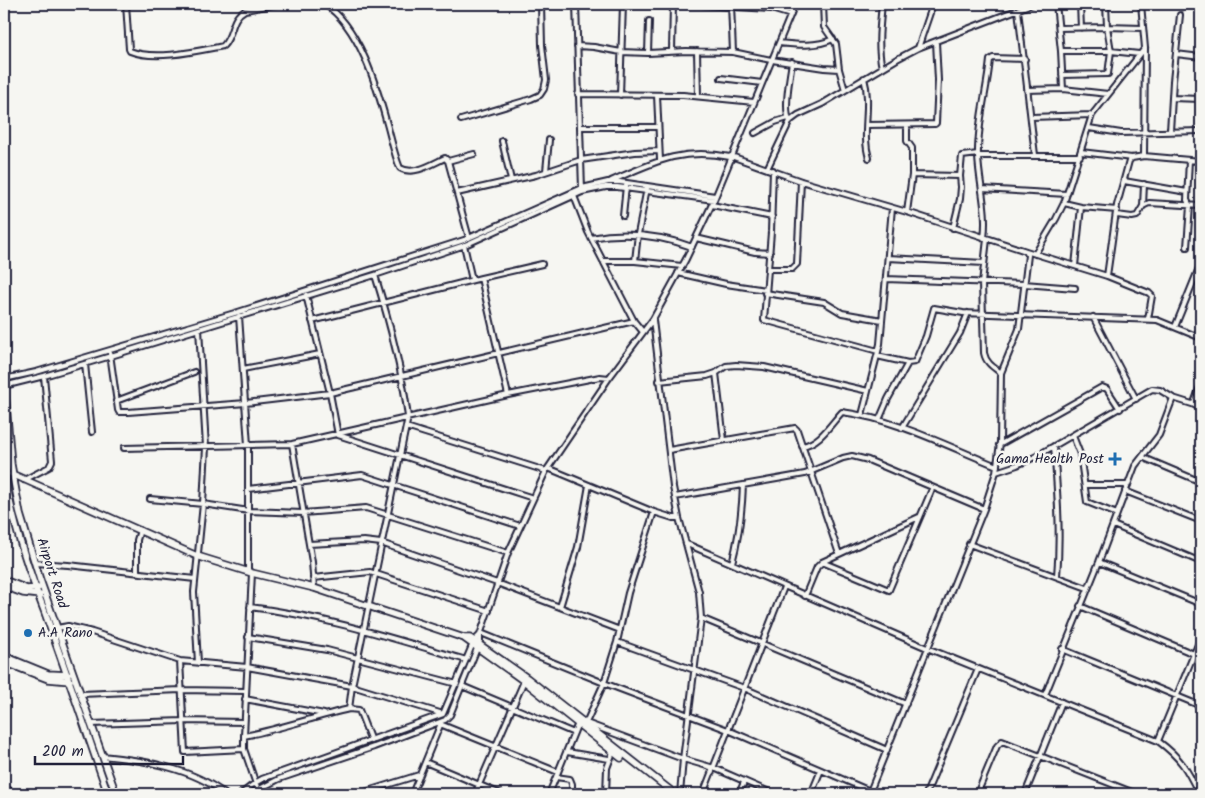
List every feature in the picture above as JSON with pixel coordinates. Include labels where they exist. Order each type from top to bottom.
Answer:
[{"type":"street","points":[[126,4],[129,49],[143,55],[223,46],[234,20],[240,13],[245,10],[278,4]]},
{"type":"street","points":[[324,4],[344,21],[366,63],[382,105],[400,168],[408,171],[445,158],[448,161],[474,154]]},
{"type":"street","points":[[461,120],[530,99],[542,93],[546,80],[542,46],[542,4]]},
{"type":"street","points":[[576,4],[582,190]]},
{"type":"street","points":[[598,4],[732,5],[772,9],[791,14]]},
{"type":"street","points":[[620,95],[623,4]]},
{"type":"street","points":[[672,51],[674,4]]},
{"type":"street","points":[[250,794],[279,779],[441,722],[450,715],[489,611],[508,553],[533,498],[547,470],[609,378],[653,319],[682,266],[712,205],[795,4]]},
{"type":"street","points":[[823,4],[824,27],[836,44],[838,69],[845,90]]},
{"type":"street","points":[[882,4],[878,44],[882,68]]},
{"type":"street","points":[[918,48],[933,4]]},
{"type":"street","points":[[755,133],[774,122],[789,120],[822,104],[918,48],[1032,4]]},
{"type":"street","points":[[1056,4],[1063,89]]},
{"type":"street","points":[[1080,4],[1081,28]]},
{"type":"street","points":[[1062,75],[1108,74],[1111,51],[1106,4]]},
{"type":"street","points":[[1141,4],[1144,48],[1144,156]]},
{"type":"street","points":[[732,5],[734,52]]},
{"type":"street","points":[[1018,10],[1035,155]]},
{"type":"street","points":[[1170,131],[1180,15]]},
{"type":"street","points":[[648,21],[648,53]]},
{"type":"street","points":[[1059,28],[1143,28]]},
{"type":"street","points":[[779,43],[824,43],[833,39]]},
{"type":"street","points":[[868,125],[936,123],[938,80],[936,42]]},
{"type":"street","points":[[577,46],[621,52],[734,52],[772,60],[838,69]]},
{"type":"street","points":[[1035,254],[1064,203],[1092,115],[1144,48]]},
{"type":"street","points":[[697,51],[698,96]]},
{"type":"street","points":[[1061,51],[1111,51],[1139,54]]},
{"type":"street","points":[[1176,54],[1201,57]]},
{"type":"street","points":[[1001,373],[989,364],[985,358],[982,283],[986,238],[985,211],[978,155],[980,126],[990,60],[993,58],[1025,59]]},
{"type":"street","points":[[767,169],[789,120],[787,104],[792,62]]},
{"type":"street","points":[[721,78],[762,83]]},
{"type":"street","points":[[864,78],[868,105],[867,147],[869,158]]},
{"type":"street","points":[[1027,90],[1063,89],[1108,94]]},
{"type":"street","points":[[578,94],[698,96],[754,102]]},
{"type":"street","points":[[657,95],[660,160]]},
{"type":"street","points":[[1172,98],[1201,99]]},
{"type":"street","points":[[1031,117],[1092,115]]},
{"type":"street","points":[[907,125],[907,141],[912,148],[912,175],[907,212]]},
{"type":"street","points":[[580,127],[658,127]]},
{"type":"street","points":[[1088,128],[1113,132],[1201,131]]},
{"type":"street","points":[[546,171],[549,140]]},
{"type":"street","points":[[502,141],[511,180]]},
{"type":"street","points":[[457,193],[546,171],[581,160],[635,152],[659,151]]},
{"type":"street","points":[[4,386],[44,376],[199,329],[464,240],[582,190],[608,182],[660,160],[692,154],[716,154],[731,157],[801,181],[907,212],[1107,276],[1151,294],[1148,319]]},
{"type":"street","points":[[953,228],[960,199],[960,176],[963,155],[1081,154],[1132,158],[1144,156],[1201,161]]},
{"type":"street","points":[[1107,276],[1117,213],[1129,161],[1132,158]]},
{"type":"street","points":[[1187,247],[1190,206],[1187,202],[1189,160]]},
{"type":"street","points":[[448,161],[469,238]]},
{"type":"street","points":[[772,170],[772,217],[764,321],[908,363],[915,362],[934,308],[968,313],[1148,319],[1161,321],[1201,338]]},
{"type":"street","points":[[912,175],[960,176]]},
{"type":"street","points":[[768,269],[792,269],[797,264],[801,181]]},
{"type":"street","points":[[1124,181],[1187,192]]},
{"type":"street","points":[[608,182],[715,198]]},
{"type":"street","points":[[1064,203],[1132,217],[1137,216],[1143,206],[1144,184]]},
{"type":"street","points":[[4,380],[375,275],[465,246],[574,196],[582,190],[626,185]]},
{"type":"street","points":[[623,216],[626,185]]},
{"type":"street","points":[[635,261],[647,188]]},
{"type":"street","points":[[982,189],[1067,194]]},
{"type":"street","points":[[574,196],[603,261],[634,321],[643,332]]},
{"type":"street","points":[[1143,206],[1149,203],[1201,206]]},
{"type":"street","points":[[712,205],[772,217]]},
{"type":"street","points":[[1075,266],[1081,207]]},
{"type":"street","points":[[862,415],[878,354],[892,208]]},
{"type":"street","points":[[592,238],[605,235],[638,234],[692,247]]},
{"type":"street","points":[[696,238],[755,252],[770,252]]},
{"type":"street","points":[[464,240],[472,280]]},
{"type":"street","points":[[869,793],[984,509],[996,472],[999,445],[1001,373],[1016,340],[1022,314],[1028,255],[1026,251]]},
{"type":"street","points":[[888,258],[984,263]]},
{"type":"street","points":[[603,261],[635,261],[682,266]]},
{"type":"street","points":[[1175,327],[1201,263]]},
{"type":"street","points":[[312,321],[542,264]]},
{"type":"street","points":[[678,273],[824,302],[842,313],[882,320]]},
{"type":"street","points":[[349,709],[352,686],[408,417],[383,302],[375,275]]},
{"type":"street","points":[[481,278],[508,395]]},
{"type":"street","points":[[886,279],[1024,284],[1074,288]]},
{"type":"street","points":[[306,296],[330,393],[338,435]]},
{"type":"street","points":[[902,428],[960,333],[968,313]]},
{"type":"street","points":[[239,314],[248,445],[250,572],[244,749],[258,790]]},
{"type":"street","points":[[1093,317],[1136,399]]},
{"type":"street","points":[[653,319],[659,381],[675,497],[699,592],[701,618],[680,794]]},
{"type":"street","points":[[109,350],[116,401],[120,412],[246,403],[330,393],[634,321]]},
{"type":"street","points":[[198,663],[195,579],[203,504],[206,447],[199,329]]},
{"type":"street","points":[[243,369],[320,354]]},
{"type":"street","points":[[879,420],[888,399],[908,363]]},
{"type":"street","points":[[85,364],[92,432]]},
{"type":"street","points":[[659,381],[699,378],[716,373],[726,366],[764,368],[868,391]]},
{"type":"street","points":[[116,401],[194,372]]},
{"type":"street","points":[[716,373],[724,440]]},
{"type":"street","points":[[24,480],[49,467],[52,461],[44,376]]},
{"type":"street","points":[[124,448],[292,444],[508,395],[600,377],[609,378]]},
{"type":"street","name":"Airport Road","points":[[4,380],[12,474],[20,514],[108,794]]},
{"type":"street","points":[[1192,404],[1201,384]]},
{"type":"street","points":[[999,445],[1102,387],[1108,389],[1120,409]]},
{"type":"street","points":[[996,472],[1017,465],[1073,436],[1152,389],[1198,406],[1201,404]]},
{"type":"street","points":[[1045,695],[1136,464],[1160,435],[1173,398]]},
{"type":"street","points":[[802,446],[809,445],[819,439],[842,412],[862,415],[902,428],[996,466]]},
{"type":"street","points":[[406,427],[547,470],[654,512],[672,518],[679,518]]},
{"type":"street","points":[[669,450],[795,428],[839,554]]},
{"type":"street","points":[[338,435],[533,498]]},
{"type":"street","points":[[1073,436],[1080,454],[1089,504],[1117,514]]},
{"type":"street","points":[[292,444],[309,544],[314,588]]},
{"type":"street","points":[[1054,446],[1059,510],[1057,576]]},
{"type":"street","points":[[675,497],[805,474],[843,458],[857,456],[932,489],[984,509]]},
{"type":"street","points":[[1142,457],[1201,482]]},
{"type":"street","name":"Airport Road","points":[[4,466],[14,521],[36,592],[71,678],[80,694],[116,794]]},
{"type":"street","points":[[12,474],[197,556],[314,588],[464,638],[476,644],[586,725],[674,794]]},
{"type":"street","points":[[248,489],[356,474],[394,484],[520,526]]},
{"type":"street","points":[[560,607],[578,547],[589,485]]},
{"type":"street","points":[[732,563],[738,539],[743,485]]},
{"type":"street","points":[[1085,485],[1128,485]]},
{"type":"street","points":[[822,562],[889,590],[932,489]]},
{"type":"street","points":[[1125,491],[1201,521]]},
{"type":"street","points":[[150,500],[203,504],[249,511],[303,513],[366,508],[508,553]]},
{"type":"street","points":[[586,725],[604,683],[617,642],[628,593],[654,512]]},
{"type":"street","points":[[805,596],[817,567],[822,562],[920,517]]},
{"type":"street","points":[[1113,525],[1201,562]]},
{"type":"street","points":[[137,572],[136,540],[140,530]]},
{"type":"street","points":[[309,544],[364,541],[381,543],[497,583],[620,630]]},
{"type":"street","points":[[687,544],[927,648],[1158,741],[1174,753],[1184,765],[1199,794]]},
{"type":"street","points":[[969,544],[1088,588]]},
{"type":"street","points":[[1099,562],[1201,604]]},
{"type":"street","points":[[35,563],[68,564],[195,579]]},
{"type":"street","points":[[313,578],[364,571],[489,611]]},
{"type":"street","points":[[4,580],[36,592]]},
{"type":"street","points":[[4,586],[23,593],[44,591]]},
{"type":"street","points":[[703,794],[784,587]]},
{"type":"street","points":[[1080,606],[1194,654]]},
{"type":"street","points":[[250,607],[282,611],[364,630],[466,660]]},
{"type":"street","points":[[701,618],[906,704]]},
{"type":"street","points":[[57,628],[68,626],[92,632],[180,661],[247,667],[352,686],[443,714]]},
{"type":"street","points":[[480,634],[728,730],[869,793],[877,794]]},
{"type":"street","points":[[1158,741],[1178,697],[1201,636]]},
{"type":"street","points":[[248,637],[300,644],[358,657],[456,684]]},
{"type":"street","points":[[617,642],[744,688],[887,750]]},
{"type":"street","points":[[241,794],[255,783],[443,714],[466,660],[476,644]]},
{"type":"street","points":[[476,644],[578,723],[714,768],[774,794]]},
{"type":"street","points":[[1062,649],[1201,706]]},
{"type":"street","points":[[4,656],[48,674],[71,678]]},
{"type":"street","points":[[180,661],[185,752],[244,749]]},
{"type":"street","points":[[4,662],[48,679],[71,678]]},
{"type":"street","points":[[926,794],[978,669]]},
{"type":"street","points":[[475,794],[524,681]]},
{"type":"street","points":[[462,686],[574,733]]},
{"type":"street","points":[[80,694],[182,690],[245,692]]},
{"type":"street","points":[[245,699],[326,714]]},
{"type":"street","points":[[1025,794],[1062,702]]},
{"type":"street","points":[[244,736],[273,731],[326,714],[349,709],[359,710],[371,741]]},
{"type":"street","points":[[91,724],[183,721],[244,722]]},
{"type":"street","points":[[441,722],[557,775],[570,779],[572,794]]},
{"type":"street","points":[[412,794],[441,722]]},
{"type":"street","points":[[549,794],[578,723]]},
{"type":"street","points":[[586,725],[613,752],[669,794]]},
{"type":"street","points":[[977,794],[999,744],[1005,742],[1137,794]]},
{"type":"street","points":[[567,752],[610,760]]},
{"type":"street","points":[[606,794],[607,768],[613,752]]},
{"type":"street","points":[[102,756],[123,758],[177,770],[215,787],[225,794]]},
{"type":"street","points":[[425,762],[501,794]]},
{"type":"street","points":[[811,794],[821,770]]},
{"type":"street","points":[[358,794],[419,775]]},
{"type":"street","points":[[739,794],[744,782]]},
{"type":"street","points":[[4,788],[15,794]]},
{"type":"place","name":"Gama Health Post","points":[[1115,459]]},
{"type":"place","name":"A.A Rano","points":[[28,633]]}]
